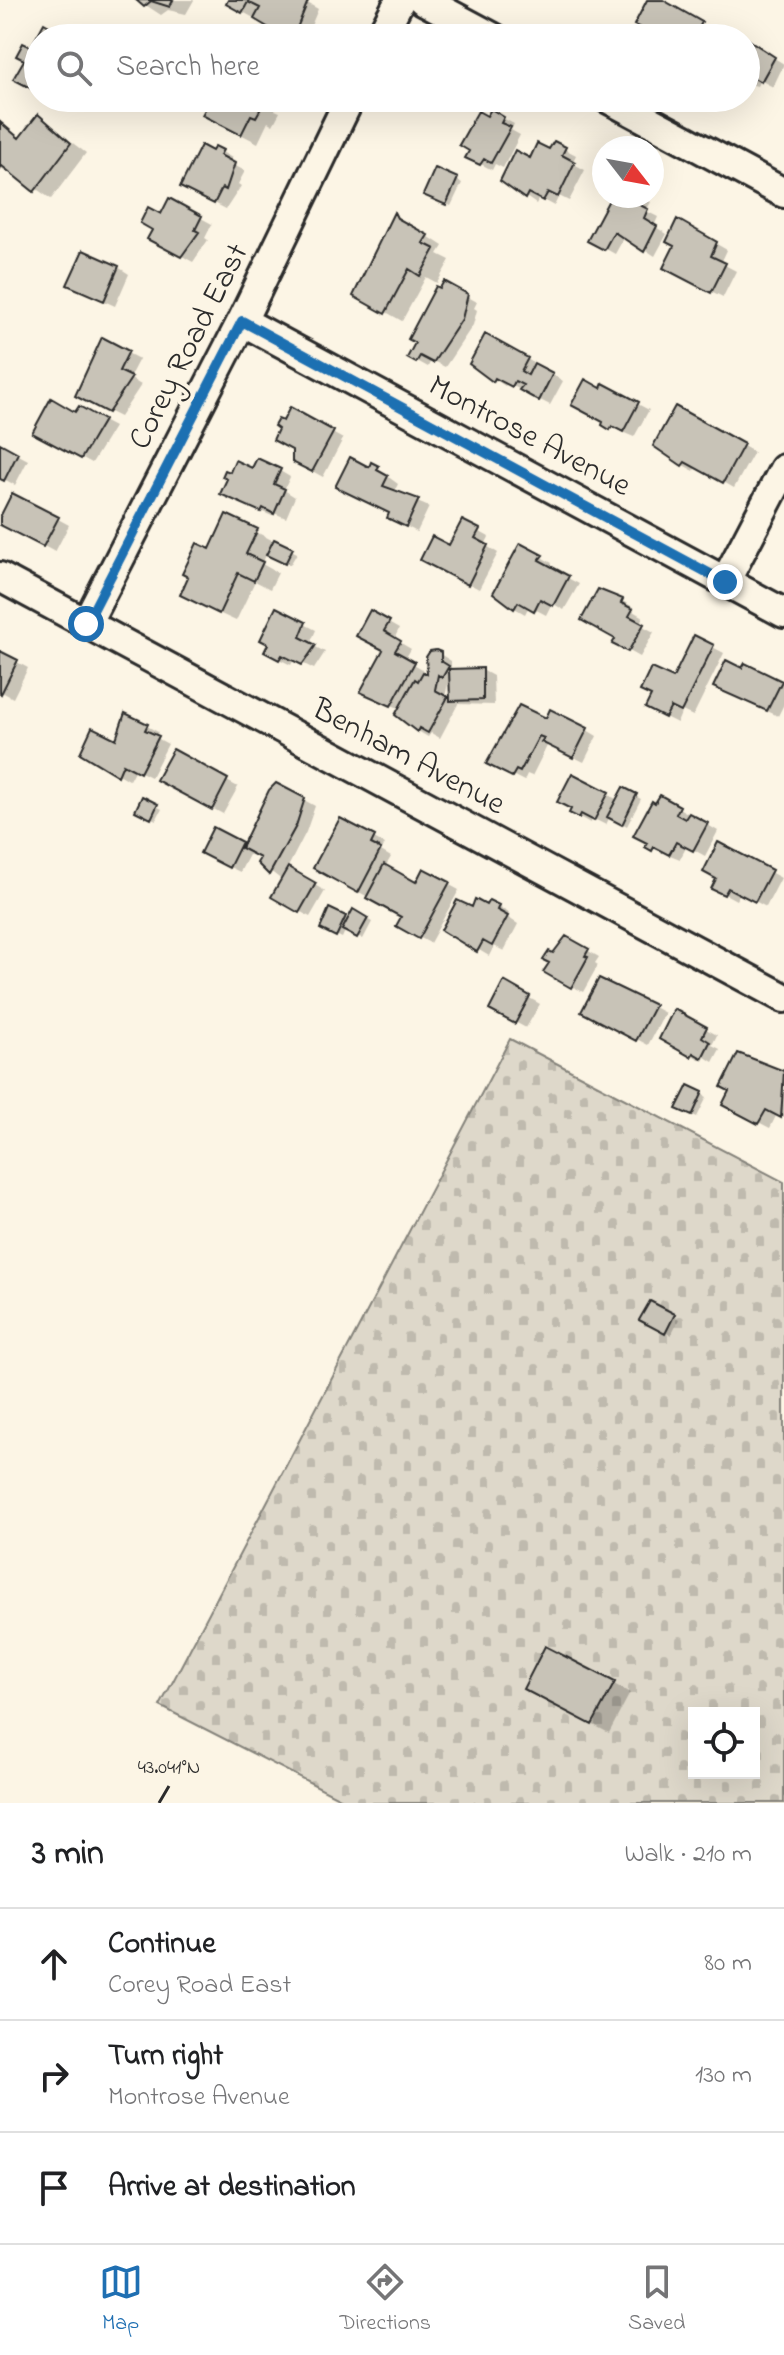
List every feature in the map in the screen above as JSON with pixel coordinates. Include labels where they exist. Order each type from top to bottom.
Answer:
[{"type":"street","points":[[387,24],[400,0]]},
{"type":"street","points":[[423,0],[468,24]]},
{"type":"street","name":"Corey Road East","points":[[86,624],[242,321],[343,112]]},
{"type":"street","points":[[633,112],[784,193]]},
{"type":"street","name":"Montrose Avenue","points":[[242,321],[784,613]]},
{"type":"street","points":[[725,582],[784,469]]},
{"type":"street","name":"Benham Avenue","points":[[0,577],[784,998]]},
{"type":"green space","points":[[510,1039],[784,1182],[784,1803],[350,1803],[160,1706]]},
{"type":"building","points":[[136,0],[173,0],[170,7],[151,1],[144,7]]},
{"type":"building","points":[[228,0],[308,1],[299,24],[262,24],[254,19],[260,8],[248,2],[242,13],[226,4]]},
{"type":"building","points":[[647,0],[663,0],[702,22],[701,24],[635,24]]},
{"type":"building","points":[[24,44],[24,60],[16,56]]},
{"type":"building","points":[[760,47],[775,57],[760,81]]},
{"type":"building","points":[[24,60],[24,85],[13,79]]},
{"type":"building","points":[[204,112],[259,112],[256,117],[251,115],[241,135],[202,115]]},
{"type":"building","points":[[477,112],[487,116],[489,112],[496,112],[504,117],[501,123],[511,127],[491,163],[484,159],[480,165],[465,158],[469,151],[459,145]]},
{"type":"building","points":[[38,114],[71,143],[34,192],[2,166],[0,168],[0,122],[19,138]]},
{"type":"building","points":[[554,141],[566,147],[562,155],[575,162],[558,197],[548,192],[543,201],[528,193],[525,199],[500,181],[515,150],[530,158],[537,143],[549,149]]},
{"type":"building","points":[[201,145],[212,151],[215,146],[223,150],[220,155],[235,163],[226,190],[222,188],[214,204],[180,187]]},
{"type":"building","points":[[435,168],[458,178],[446,205],[423,195]]},
{"type":"building","points":[[169,198],[202,216],[195,230],[199,232],[181,257],[147,239],[152,230],[140,223],[148,207],[161,214]]},
{"type":"building","points":[[605,208],[646,208],[644,218],[657,226],[644,252],[614,232],[604,250],[587,241]]},
{"type":"building","points":[[394,212],[397,218],[428,235],[423,243],[435,249],[420,276],[409,269],[385,314],[353,296]]},
{"type":"building","points":[[677,219],[717,242],[711,256],[726,263],[711,293],[663,268],[674,246],[666,242]]},
{"type":"building","points":[[83,250],[119,266],[104,301],[67,285]]},
{"type":"building","points":[[444,281],[468,294],[462,319],[433,363],[420,356],[416,363],[407,358],[415,343],[408,339],[436,286],[440,288]]},
{"type":"building","points":[[485,334],[528,358],[521,371],[528,375],[534,363],[553,373],[539,401],[519,390],[523,385],[515,381],[512,387],[495,378],[493,382],[469,364]]},
{"type":"building","points":[[102,337],[129,351],[119,371],[132,377],[108,413],[75,396]]},
{"type":"building","points":[[585,379],[601,388],[603,383],[639,402],[623,432],[612,426],[610,430],[602,425],[603,422],[571,405]]},
{"type":"building","points":[[51,398],[75,412],[79,406],[104,420],[81,459],[32,433]]},
{"type":"building","points":[[675,406],[744,444],[723,483],[685,462],[682,466],[653,446]]},
{"type":"building","points":[[290,407],[334,431],[312,472],[292,462],[292,450],[273,440],[278,429],[274,426],[278,419],[283,421]]},
{"type":"building","points":[[0,443],[18,453],[4,481],[0,479]]},
{"type":"building","points":[[350,457],[369,467],[371,462],[379,466],[377,470],[388,476],[383,486],[419,499],[406,527],[387,518],[389,513],[335,487]]},
{"type":"building","points":[[257,458],[281,469],[274,484],[285,489],[274,514],[263,508],[261,512],[220,494],[227,479],[222,477],[225,470],[230,472],[235,460],[252,468]]},
{"type":"building","points":[[12,493],[59,517],[43,547],[0,525],[0,517]]},
{"type":"building","points":[[226,514],[258,529],[246,554],[263,562],[254,581],[238,573],[219,614],[180,595],[188,577],[182,574],[197,543],[210,549]]},
{"type":"building","points":[[462,520],[480,529],[475,538],[488,545],[468,585],[420,560],[432,536],[449,545]]},
{"type":"building","points":[[274,539],[293,548],[285,564],[266,555]]},
{"type":"building","points":[[520,543],[543,555],[539,560],[569,576],[553,606],[540,599],[534,611],[518,602],[514,609],[493,593]]},
{"type":"building","points":[[598,589],[623,599],[621,603],[633,609],[629,616],[644,624],[628,652],[612,644],[615,639],[581,620]]},
{"type":"building","points":[[276,607],[306,622],[300,637],[316,645],[302,665],[282,655],[279,660],[264,652],[268,644],[260,640]]},
{"type":"building","points":[[370,610],[390,621],[384,631],[401,641],[395,651],[415,662],[391,706],[360,692],[383,650],[356,636]]},
{"type":"building","points":[[694,635],[714,645],[681,712],[671,707],[665,718],[645,708],[651,696],[640,691],[651,668],[673,678]]},
{"type":"building","points":[[0,651],[18,660],[1,694],[0,693]]},
{"type":"building","points":[[430,651],[441,652],[441,661],[449,666],[442,678],[438,675],[435,690],[448,697],[428,733],[419,728],[417,732],[395,715],[415,679],[418,681],[423,672],[427,674],[426,657]]},
{"type":"building","points":[[726,660],[742,668],[745,663],[782,681],[767,711],[713,687]]},
{"type":"building","points":[[483,668],[483,700],[450,701],[449,669]]},
{"type":"building","points":[[519,705],[546,718],[550,709],[588,728],[573,758],[541,742],[544,738],[539,736],[520,772],[516,770],[512,777],[486,764]]},
{"type":"building","points":[[125,713],[148,724],[145,730],[159,736],[140,773],[123,764],[118,776],[80,753],[92,727],[116,739]]},
{"type":"building","points":[[173,749],[228,779],[212,810],[156,780]]},
{"type":"building","points":[[572,773],[609,792],[594,821],[581,814],[579,818],[569,813],[571,809],[557,802]]},
{"type":"building","points":[[276,783],[305,798],[296,826],[269,875],[257,863],[260,858],[241,848],[269,790]]},
{"type":"building","points":[[623,787],[637,794],[622,825],[607,817]]},
{"type":"building","points":[[660,795],[680,806],[676,814],[685,819],[689,813],[708,823],[693,851],[676,842],[669,855],[654,847],[652,851],[645,847],[647,843],[633,836],[652,801],[655,803]]},
{"type":"building","points":[[142,796],[158,804],[151,819],[135,811]]},
{"type":"building","points":[[340,818],[375,836],[371,844],[381,849],[358,893],[313,868]]},
{"type":"building","points":[[213,827],[242,842],[229,868],[200,853]]},
{"type":"building","points":[[718,842],[772,870],[755,902],[728,888],[724,895],[711,889],[716,879],[703,872]]},
{"type":"building","points":[[384,864],[416,882],[423,868],[450,882],[419,939],[396,926],[401,917],[366,898]]},
{"type":"building","points":[[288,867],[316,883],[299,913],[271,897]]},
{"type":"building","points":[[475,899],[486,905],[489,900],[499,905],[497,910],[508,916],[492,946],[483,941],[477,952],[441,930],[457,900],[472,907]]},
{"type":"building","points":[[329,908],[346,916],[336,937],[320,929]]},
{"type":"building","points":[[353,909],[368,918],[357,938],[342,930]]},
{"type":"building","points":[[566,936],[589,949],[585,956],[588,957],[571,988],[543,972],[549,963],[543,960]]},
{"type":"building","points":[[599,978],[655,1005],[636,1041],[581,1012]]},
{"type":"building","points":[[504,981],[530,996],[515,1024],[489,1010]]},
{"type":"building","points":[[674,1009],[707,1027],[702,1037],[710,1042],[702,1058],[693,1053],[691,1057],[659,1039]]},
{"type":"building","points":[[738,1053],[784,1071],[781,1118],[766,1110],[758,1124],[722,1105],[729,1091],[721,1087]]},
{"type":"building","points":[[688,1085],[703,1092],[692,1116],[676,1109]]},
{"type":"building","points":[[650,1301],[675,1314],[665,1334],[639,1320]]},
{"type":"building","points":[[545,1646],[615,1682],[592,1725],[523,1689]]},
{"type":"route","points":[[86,624],[242,321],[725,582]]}]
